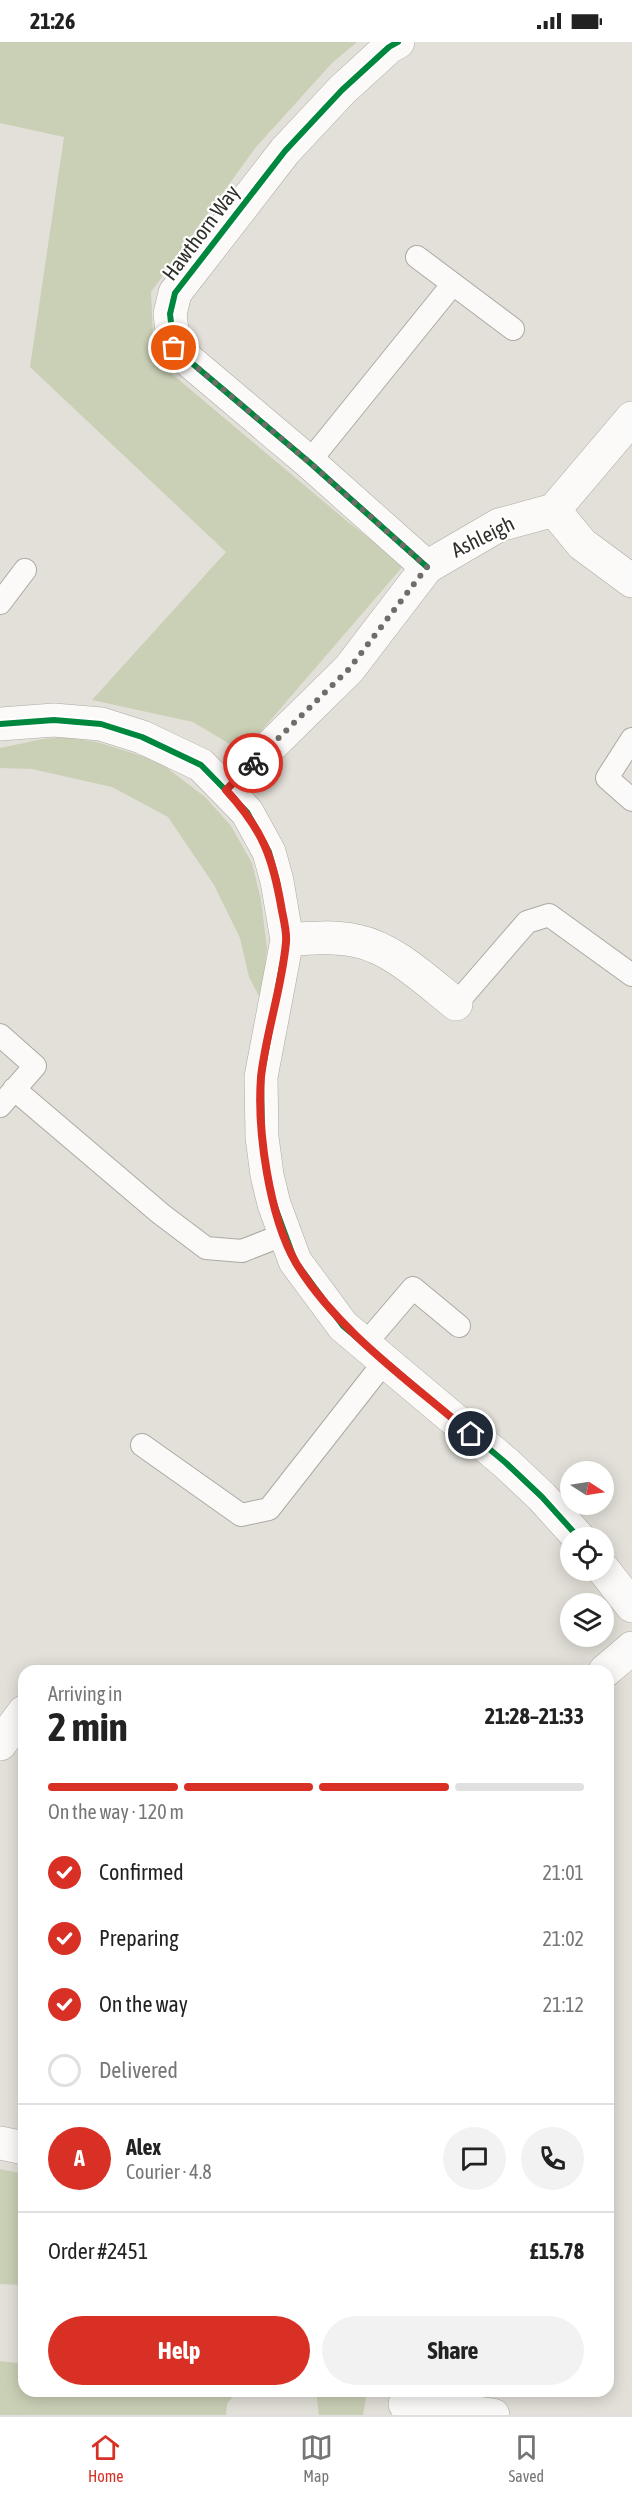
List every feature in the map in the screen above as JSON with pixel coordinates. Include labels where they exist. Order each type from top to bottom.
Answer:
[{"type":"street","name":"Hawthorn Way","points":[[398,42],[389,47],[342,90],[285,151],[175,293],[170,314],[174,348],[309,462],[427,567]]},
{"type":"street","points":[[632,418],[554,510],[582,544],[632,581]]},
{"type":"street","name":"Ashleigh","points":[[226,790],[349,669],[427,567],[498,525],[554,510]]},
{"type":"street","points":[[2,718],[100,724],[142,737],[201,765],[247,812],[269,852],[277,881],[287,940],[261,1077],[262,1137],[267,1175],[295,1261],[343,1326],[506,1463],[569,1527]]},
{"type":"street","points":[[287,940],[322,937],[359,941],[396,958],[456,1004]]},
{"type":"street","points":[[612,1581],[632,1606]]},
{"type":"street","points":[[612,1665],[632,1648]]},
{"type":"street","points":[[0,1744],[18,1720]]},
{"type":"street","points":[[0,2143],[18,2147]]},
{"type":"street","points":[[404,2403],[493,2415]]},
{"type":"lane","points":[[417,257],[513,328]]},
{"type":"lane","points":[[309,462],[452,285]]},
{"type":"lane","points":[[0,603],[25,570]]},
{"type":"lane","points":[[632,739],[607,778],[632,800]]},
{"type":"lane","points":[[456,1004],[527,922],[549,915],[632,975]]},
{"type":"lane","points":[[0,1035],[35,1066],[7,1098],[206,1248],[242,1251],[285,1234]]},
{"type":"lane","points":[[142,1445],[240,1515],[269,1509],[376,1352],[413,1288],[459,1326]]},
{"type":"green space","points":[[0,42],[357,42],[332,63],[256,147],[151,292],[153,336],[166,369],[348,522],[404,565],[243,752],[193,722],[92,700],[226,552],[30,367],[64,137],[0,123]]},
{"type":"green space","points":[[64,737],[97,742],[158,761],[205,797],[231,826],[252,863],[261,900],[267,948],[261,1000],[249,977],[240,938],[214,885],[168,817],[112,787],[32,769],[0,768],[0,748]]},
{"type":"green space","points":[[0,2169],[18,2173],[18,2285],[0,2284]]},
{"type":"green space","points":[[0,2361],[18,2363],[18,2397],[232,2397],[227,2404],[226,2415],[0,2415]]},
{"type":"green space","points":[[317,2397],[366,2397],[363,2415],[319,2415]]},
{"type":"cycle path","points":[[398,42],[389,47],[342,90],[285,151],[175,293],[170,314],[174,348],[309,462],[427,567]]},
{"type":"cycle path","points":[[0,724],[54,720],[101,724],[142,737],[201,765],[247,812],[269,852],[277,881],[287,940],[261,1077],[262,1137],[274,1204],[295,1261],[343,1326],[506,1463],[569,1527]]},
{"type":"way so far","points":[[174,348],[309,462],[427,567],[349,669],[253,763]]},
{"type":"route","points":[[253,763],[226,790],[247,812],[269,852],[277,881],[287,940],[261,1077],[262,1137],[274,1204],[295,1261],[343,1326],[366,1343],[471,1434]]}]
